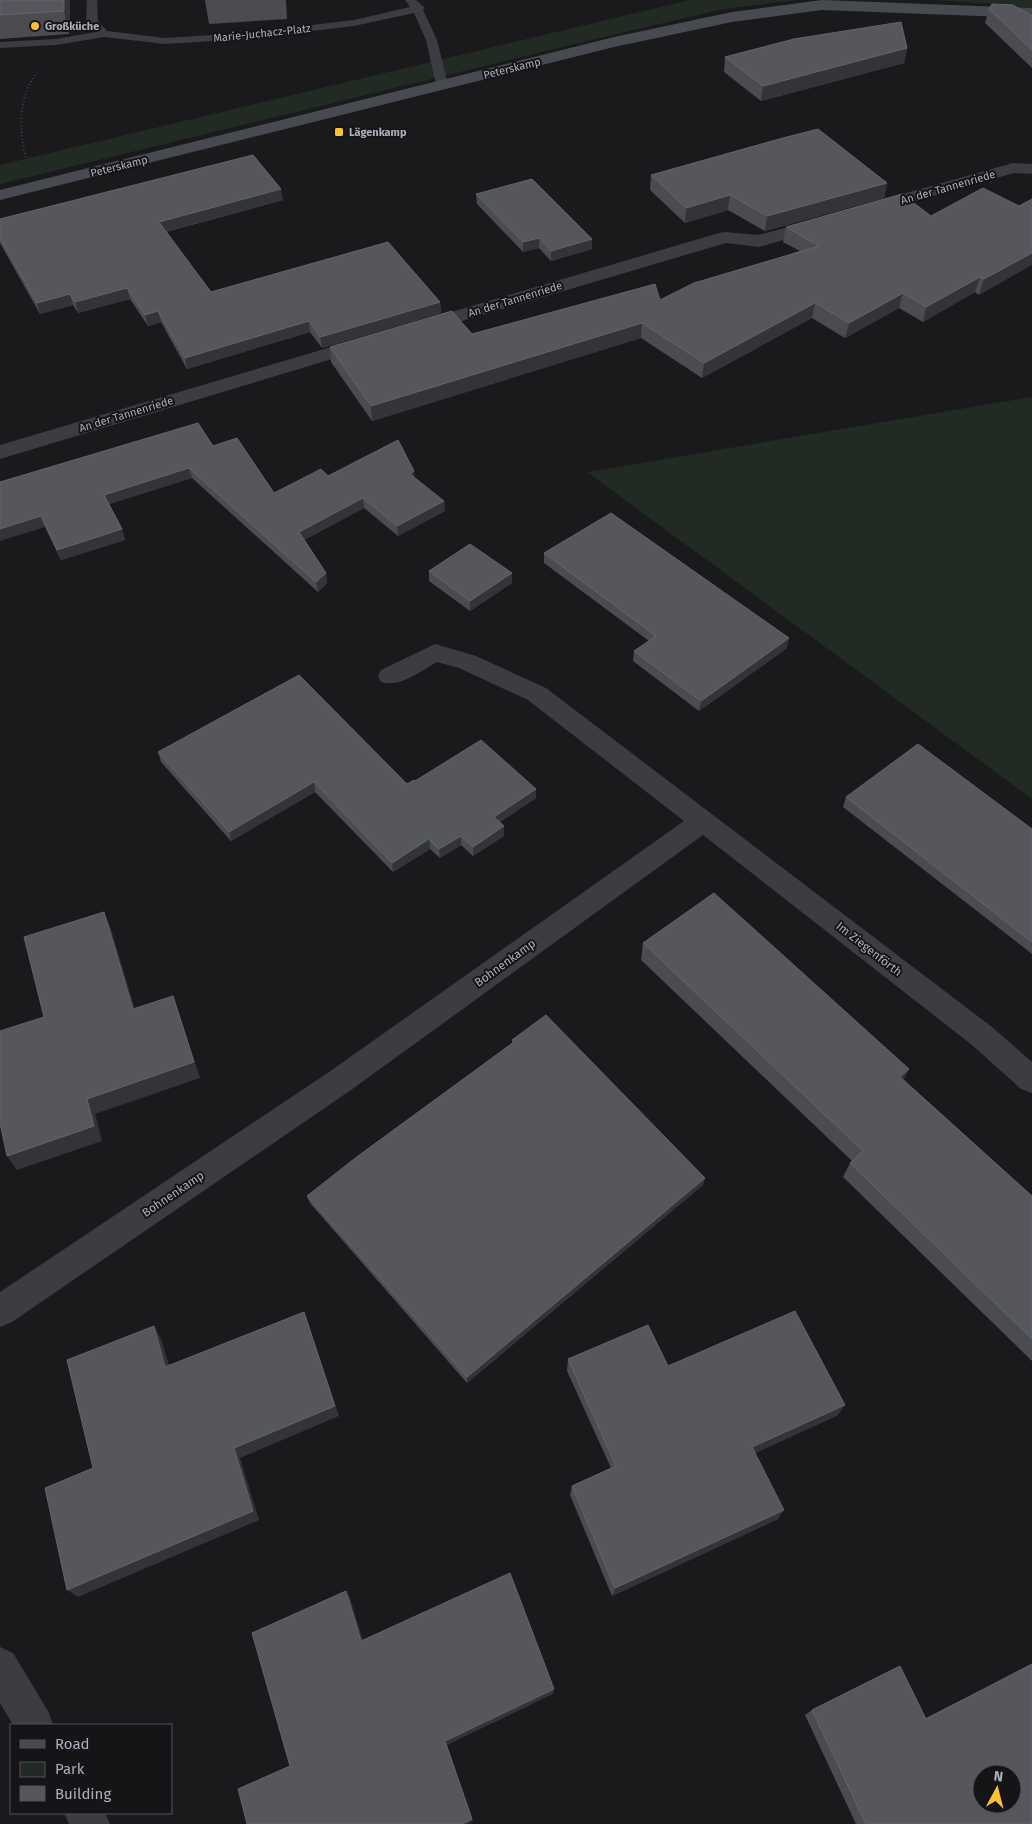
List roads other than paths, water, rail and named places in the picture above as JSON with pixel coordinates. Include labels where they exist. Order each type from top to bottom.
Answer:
[{"type":"street","name":"Peterskamp","points":[[0,195],[614,42],[732,17],[788,9],[848,5],[1032,13]]},
{"type":"street","name":"An der Tannenriede","points":[[853,214],[1013,168],[1032,168]]},
{"type":"street","name":"An der Tannenriede","points":[[401,333],[725,237],[759,241],[834,219]]},
{"type":"street","name":"An der Tannenriede","points":[[0,452],[382,339]]},
{"type":"street","points":[[390,676],[435,653],[467,662],[537,694],[703,821]]},
{"type":"street","name":"Im Ziegenförth","points":[[703,821],[982,1036],[1032,1080]]},
{"type":"street","name":"Bohnenkamp","points":[[0,1311],[340,1081],[703,821]]},
{"type":"street","points":[[0,1666],[33,1724]]},
{"type":"lane","points":[[92,0],[92,22],[104,34]]},
{"type":"lane","name":"Marie-Juchacz-Platz","points":[[0,44],[56,42],[104,34],[165,41],[246,36],[354,23],[414,4],[436,57],[442,85]]},
{"type":"place","name":"Großküche","points":[[35,26]]},
{"type":"place","name":"Lägenkamp","points":[[339,132]]}]
